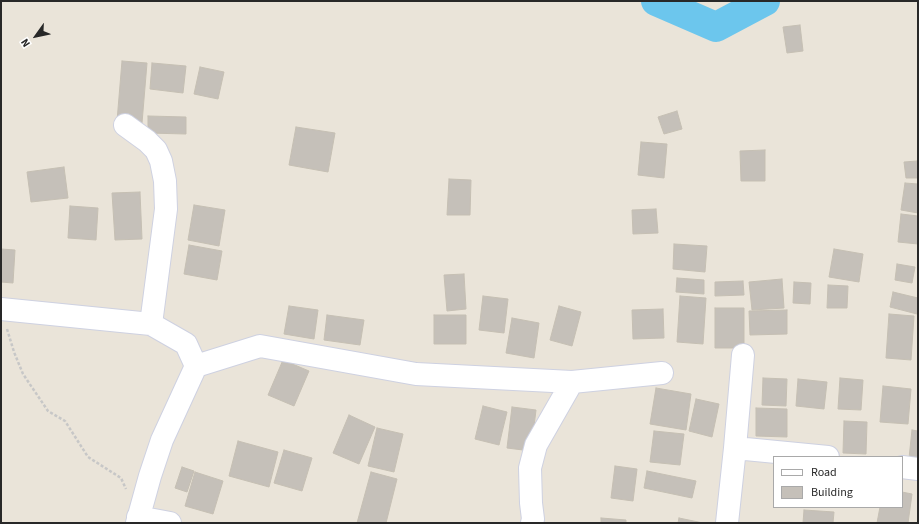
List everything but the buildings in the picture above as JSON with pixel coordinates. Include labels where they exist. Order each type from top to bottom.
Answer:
[{"type":"street","points":[[125,125],[147,141],[156,150],[161,161],[165,180],[166,209],[151,324]]},
{"type":"street","points":[[1,309],[151,324],[186,344],[196,366]]},
{"type":"street","points":[[170,523],[138,520],[162,440],[196,366],[260,346],[416,374],[572,382],[662,373]]},
{"type":"street","points":[[727,523],[743,355]]},
{"type":"street","points":[[532,523],[530,468],[536,445],[572,382]]},
{"type":"street","points":[[735,448],[818,456]]},
{"type":"street","points":[[903,467],[918,469]]},
{"type":"path","points":[[1,309],[14,352],[23,374],[48,410],[65,420],[88,457],[121,478],[127,491]]},
{"type":"waterway","points":[[656,1],[716,27],[765,1]]}]
